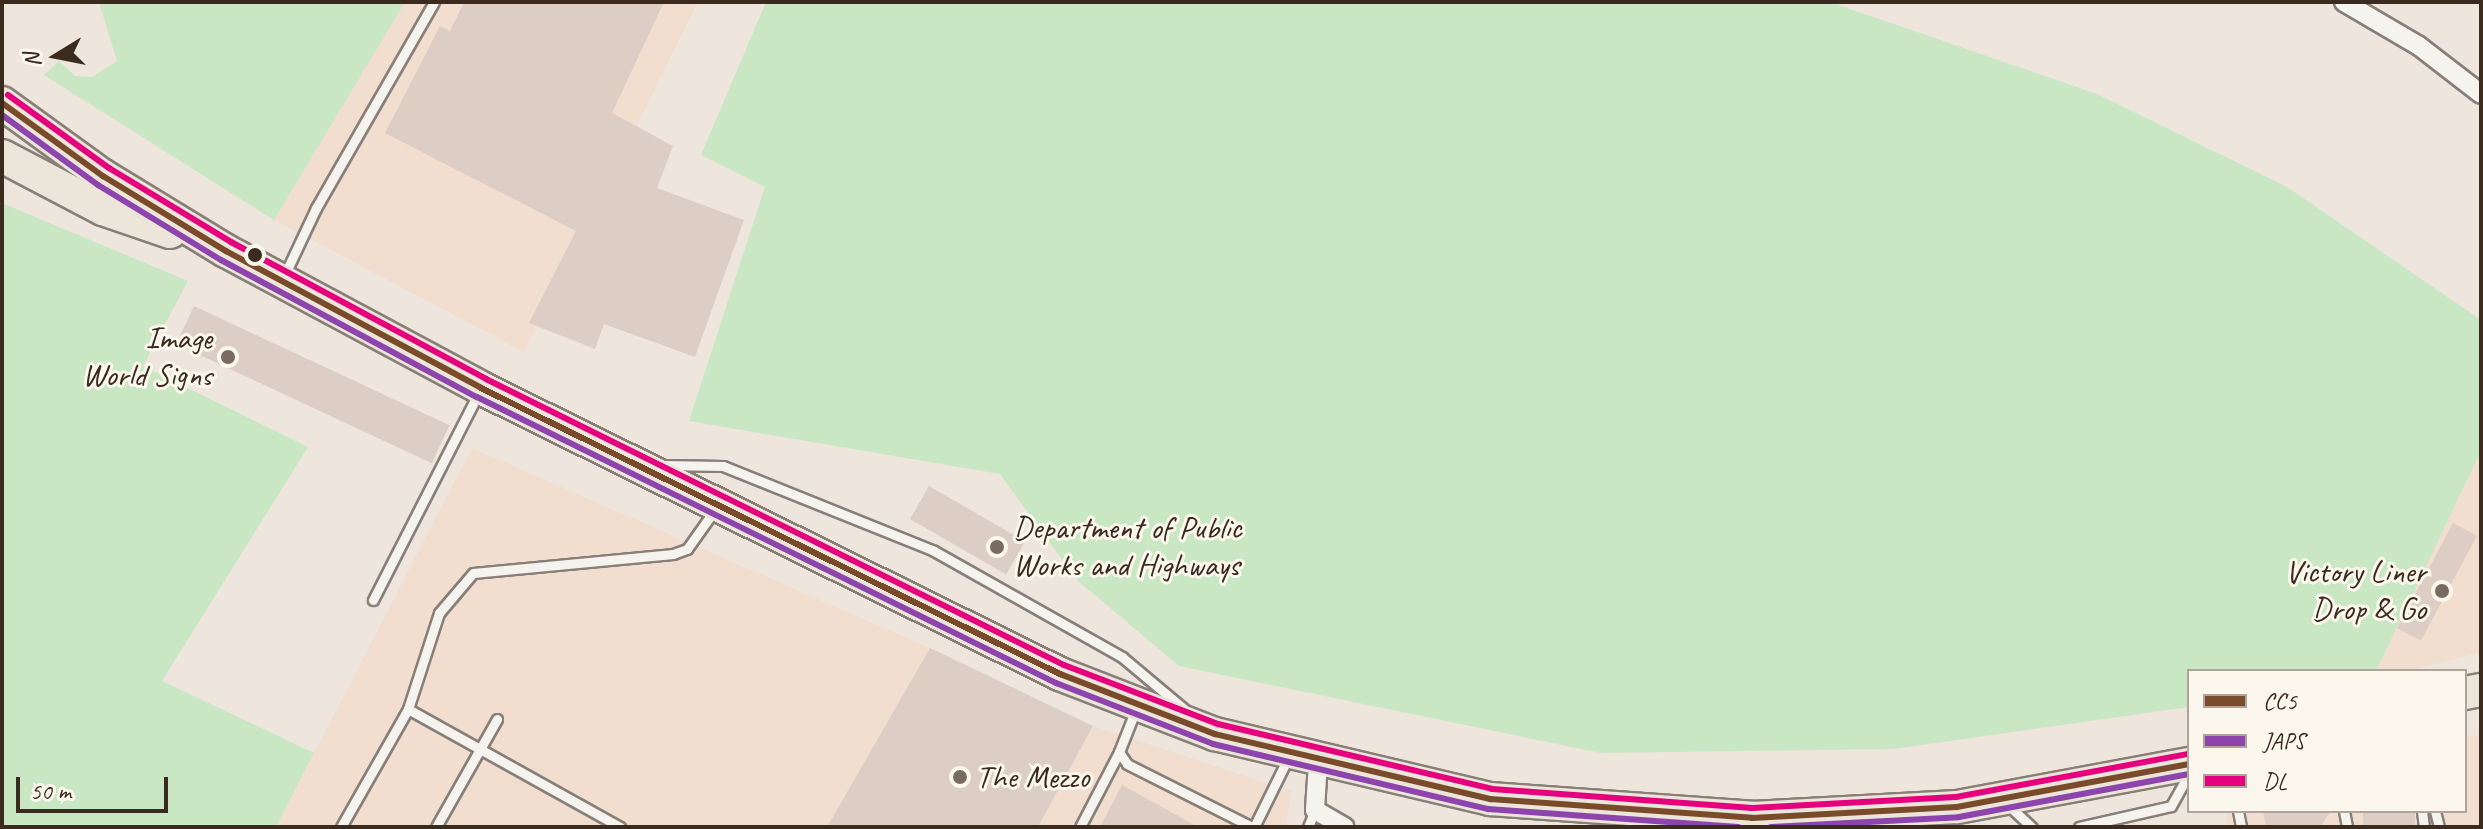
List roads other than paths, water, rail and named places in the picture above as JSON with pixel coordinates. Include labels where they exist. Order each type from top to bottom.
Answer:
[{"type":"highway","points":[[2,103],[103,176],[226,251],[481,388],[717,508],[1137,706],[1215,734],[1304,758],[1490,799],[1597,817],[1752,823],[1959,817],[2003,800],[2187,764]]},
{"type":"highway","points":[[2,156],[103,209],[226,251]]},
{"type":"street","points":[[2344,2],[2419,46],[2481,94]]},
{"type":"street","points":[[1304,758],[1312,818],[1345,827]]},
{"type":"lane","points":[[282,282],[316,208],[434,2]]},
{"type":"lane","points":[[373,600],[481,388]]},
{"type":"lane","points":[[635,465],[723,466],[934,551],[1122,657],[1215,734]]},
{"type":"lane","points":[[341,827],[408,709],[439,613],[473,573],[514,564],[608,564],[673,554],[687,549],[717,508]]},
{"type":"lane","points":[[1080,827],[1119,752],[1137,706]]},
{"type":"lane","points":[[408,709],[620,827]]},
{"type":"lane","points":[[436,827],[477,749],[497,719]]},
{"type":"lane","points":[[1119,752],[1127,764],[1253,827],[1304,758]]},
{"type":"lane","points":[[2079,827],[2171,806],[2187,777]]},
{"type":"lane","points":[[2003,800],[2032,827]]},
{"type":"place","name":"Image World Signs","points":[[228,357]]},
{"type":"place","name":"Department of Public Works and Highways","points":[[997,547]]},
{"type":"place","name":"Victory Liner Drop & Go","points":[[2442,591]]},
{"type":"place","name":"The Mezzo","points":[[960,777]]}]
